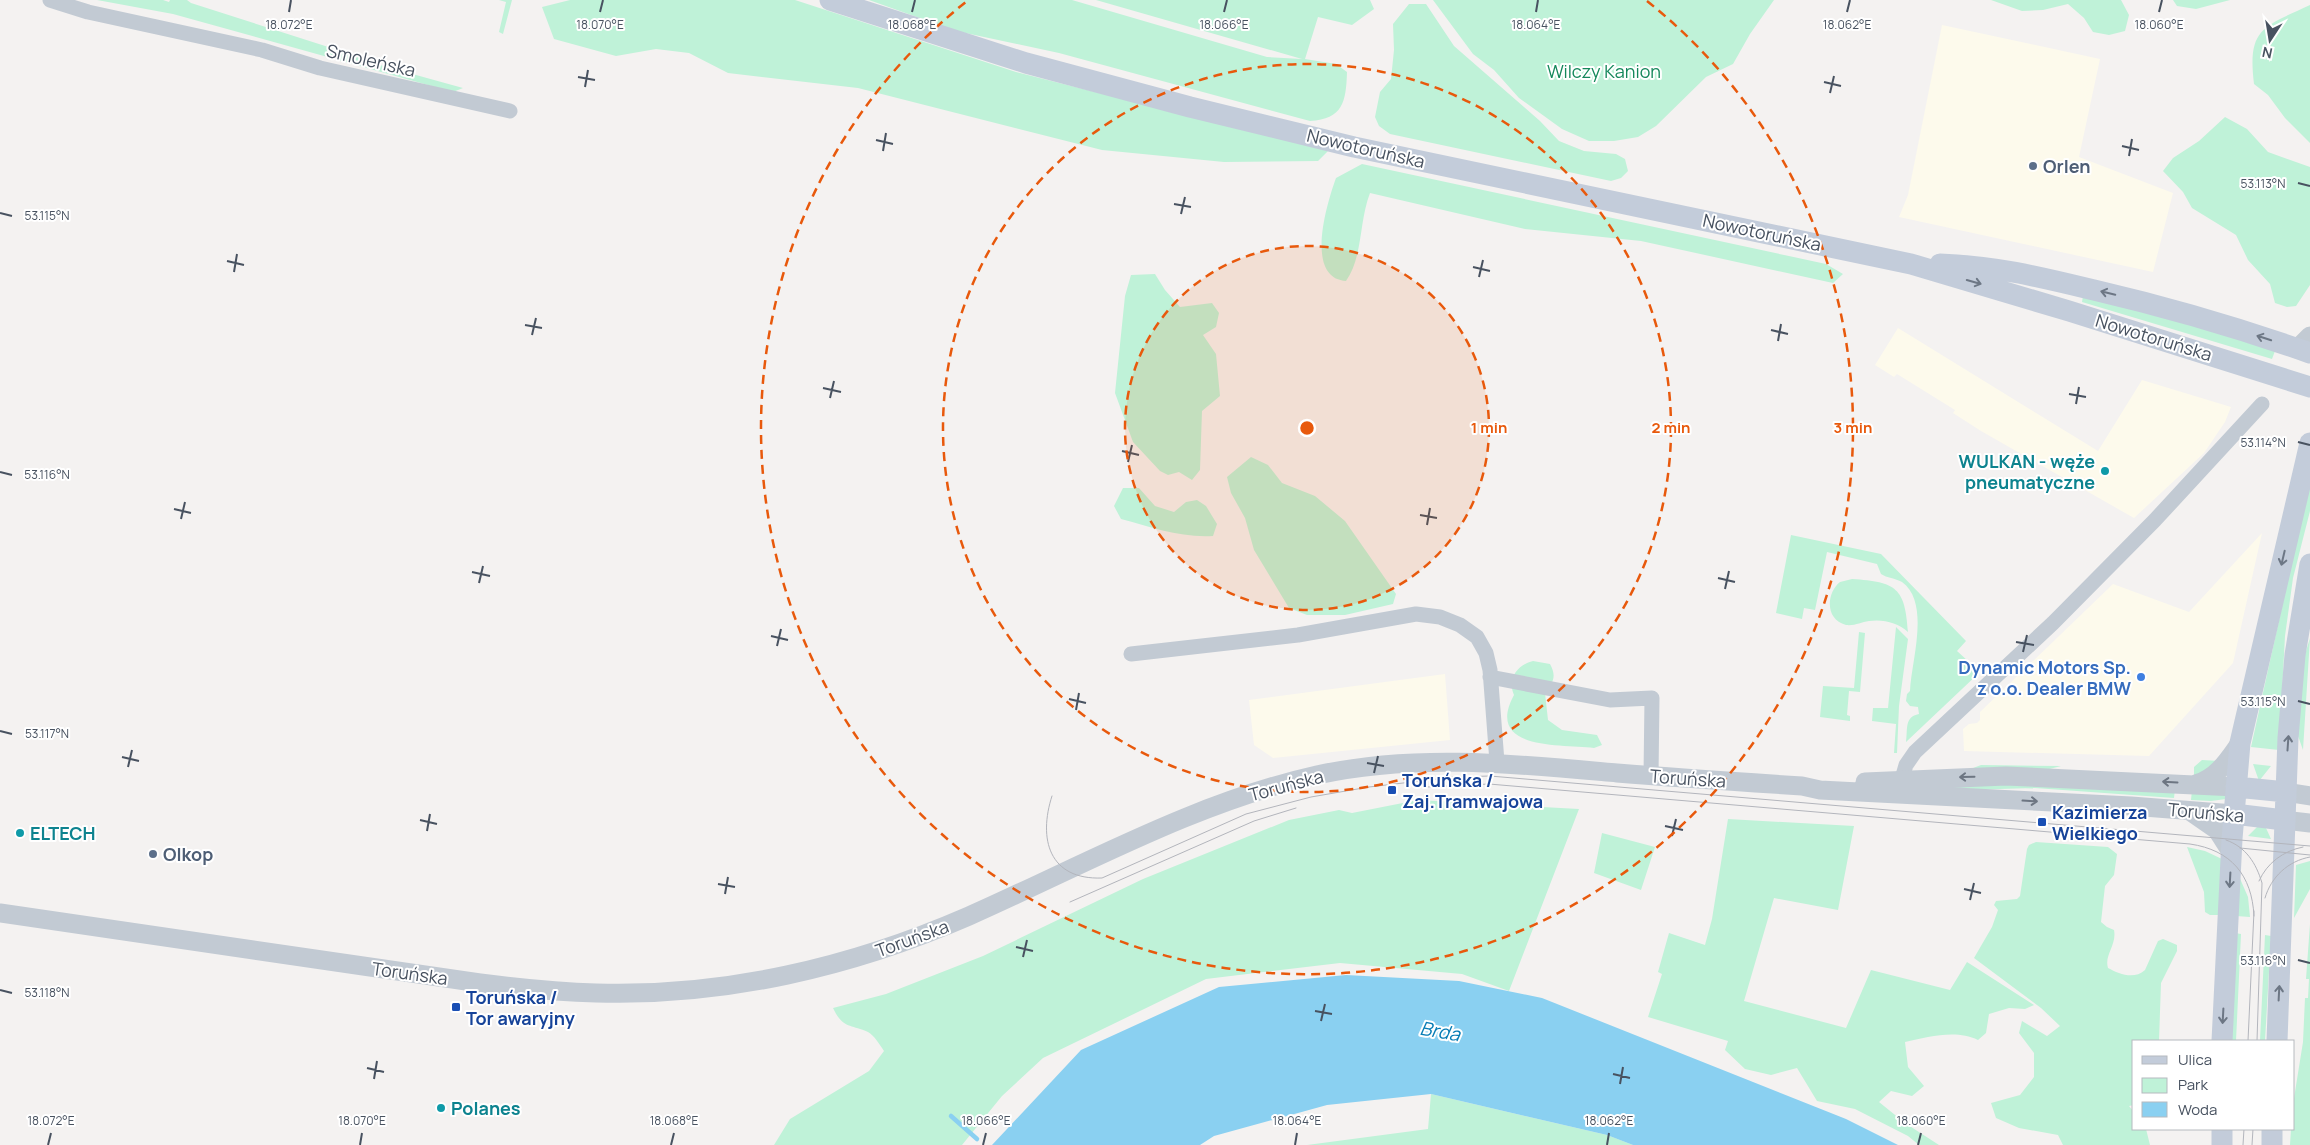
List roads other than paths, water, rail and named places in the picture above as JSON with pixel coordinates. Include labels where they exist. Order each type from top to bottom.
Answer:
[{"type":"main road","name":"Nowotoruńska","points":[[830,0],[1026,63],[1190,107],[1364,149],[1910,264],[2069,311],[2310,387]]},
{"type":"main road","name":"Nowotoruńska","points":[[1910,264],[1979,265],[2028,274],[2168,308],[2306,346]]},
{"type":"main road","points":[[2222,1040],[2231,852],[2240,743],[2310,443]]},
{"type":"main road","points":[[2277,1040],[2284,820],[2294,655],[2310,564]]},
{"type":"main road","name":"Toruńska","points":[[2236,787],[2286,792]]},
{"type":"main road","name":"Toruńska","points":[[2234,814],[2284,820]]},
{"type":"main road","points":[[2222,1130],[2222,1145]]},
{"type":"main road","points":[[2272,1130],[2272,1145]]},
{"type":"street","name":"Smoleńska","points":[[50,0],[88,12],[262,50],[320,68],[510,111]]},
{"type":"street","points":[[1899,787],[1906,765],[1915,752],[2053,623],[2149,527],[2262,404]]},
{"type":"street","points":[[1131,654],[1298,635],[1416,614],[1440,617],[1453,622],[1476,637],[1486,653],[1490,677],[1496,762]]},
{"type":"street","points":[[1490,677],[1610,700],[1652,698],[1651,776]]},
{"type":"street","points":[[2196,784],[2210,778],[2217,772],[2240,743]]},
{"type":"street","name":"Toruńska","points":[[0,913],[453,979],[551,991],[642,993],[724,987],[790,975],[892,946],[966,917],[1213,806],[1262,789],[1340,770],[1418,763],[1496,762],[1651,776],[1802,786],[1820,790],[1899,787],[2006,776],[2236,787]]},
{"type":"street","name":"Toruńska","points":[[1899,787],[2234,814]]},
{"type":"street","name":"Toruńska","points":[[2286,792],[2310,796]]},
{"type":"street","points":[[2190,811],[2217,830],[2231,852]]},
{"type":"street","name":"Toruńska","points":[[2284,820],[2310,823]]},
{"type":"water","name":"Brda","points":[[1346,975],[1459,981],[1542,998],[1846,1119],[1898,1145],[1633,1145],[1607,1135],[1431,1094],[1327,1105],[1214,1136],[1200,1145],[992,1145],[1081,1050],[1219,987]]},
{"type":"waterway","points":[[951,1116],[977,1139]]},
{"type":"tram line","points":[[1052,796],[1046,827],[1052,854],[1059,864],[1070,872],[1084,877],[1102,878],[1246,814],[1311,797],[1369,787],[1454,777],[1490,776],[2310,846]]},
{"type":"tram line","points":[[1427,787],[1489,784],[2190,844],[2217,852],[2237,867],[2249,888],[2254,916]]},
{"type":"tram line","points":[[1070,902],[1254,821],[1296,808]]},
{"type":"tram line","points":[[2226,840],[2245,851],[2257,869],[2262,883],[2257,1040]]},
{"type":"tram line","points":[[2259,881],[2266,869],[2276,859],[2289,851],[2303,847]]},
{"type":"tram line","points":[[2240,848],[2310,855]]},
{"type":"tram line","points":[[2265,898],[2271,883],[2282,871],[2295,862],[2310,857]]},
{"type":"tram line","points":[[2248,1040],[2254,911]]},
{"type":"tram line","points":[[2243,1145],[2244,1130]]},
{"type":"tram line","points":[[2252,1145],[2253,1130]]},
{"type":"place","name":"Orlen","points":[[2033,166]]},
{"type":"place","name":"WULKAN - węże pneumatyczne","points":[[2105,471]]},
{"type":"place","name":"Dynamic Motors Sp. z o.o. Dealer BMW","points":[[2141,677]]},
{"type":"place","name":"Toruńska / Zaj.Tramwajowa","points":[[1392,790]]},
{"type":"place","name":"Kazimierza Wielkiego","points":[[2042,822]]},
{"type":"place","name":"ELTECH","points":[[20,833]]},
{"type":"place","name":"Olkop","points":[[153,854]]},
{"type":"place","name":"Toruńska / Tor awaryjny","points":[[456,1007]]},
{"type":"place","name":"Polanes","points":[[441,1108]]},
{"type":"park label","name":"Wilczy Kanion","points":[[1604,71]]}]
